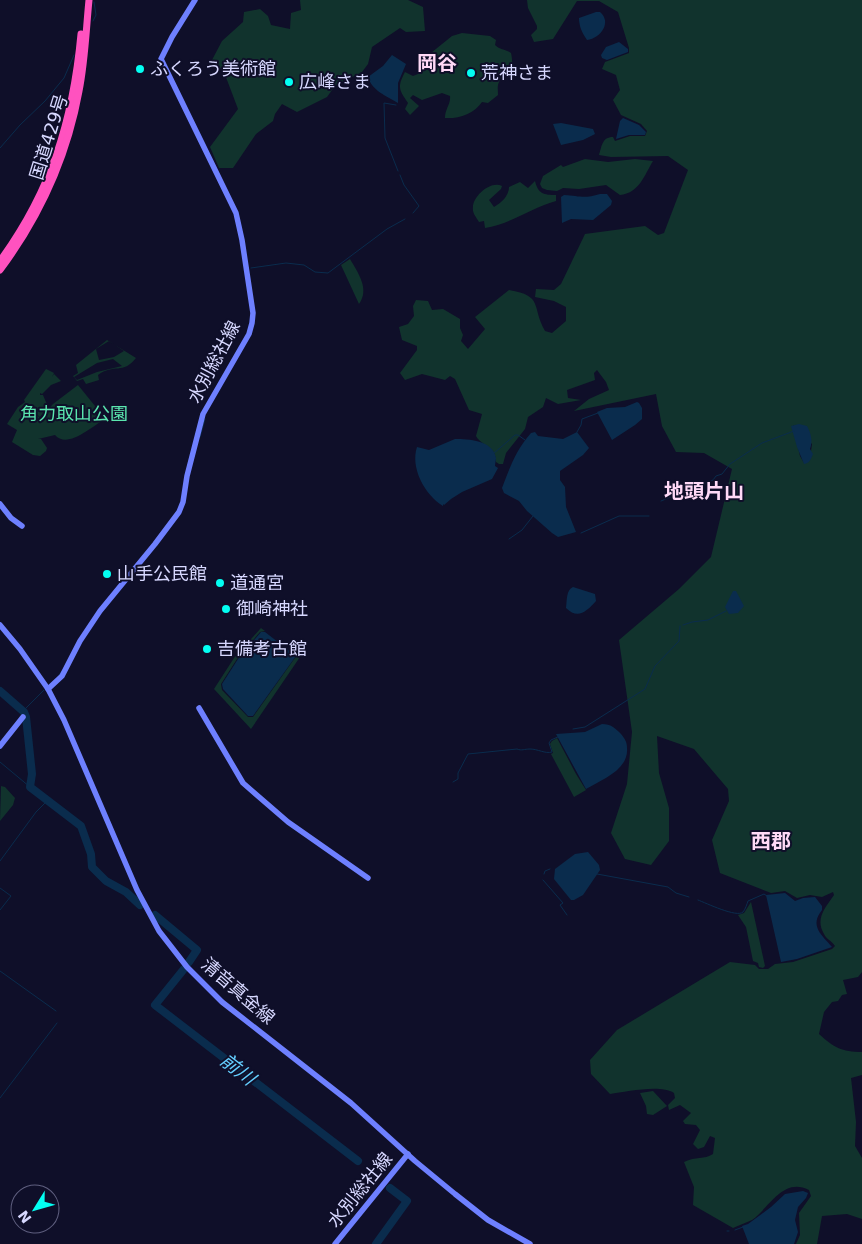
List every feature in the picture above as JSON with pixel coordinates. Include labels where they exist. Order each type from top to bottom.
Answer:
[{"type":"highway","name":"国道429号","points":[[0,261],[25,225],[52,168],[63,138],[74,88],[84,0]]},
{"type":"highway","name":"国道429号","points":[[0,270],[30,228],[57,171],[65,148],[80,90],[89,0]]},
{"type":"main road","name":"水別総社線","points":[[48,689],[62,676],[80,641],[100,611],[156,544],[179,512],[183,502],[187,476],[203,414],[249,334],[252,323],[253,314],[236,213],[162,59],[172,37],[195,0]]},
{"type":"main road","points":[[0,504],[11,518],[22,526]]},
{"type":"main road","name":"清音真金線","points":[[0,624],[48,689],[67,727],[137,890],[159,931],[174,951],[210,992],[351,1103],[408,1154],[488,1220],[530,1244]]},
{"type":"main road","points":[[199,708],[243,783],[288,822],[368,878]]},
{"type":"main road","points":[[0,746],[23,717]]},
{"type":"main road","name":"水別総社線","points":[[335,1244],[408,1154]]},
{"type":"green space","points":[[300,0],[408,0],[423,7],[425,31],[406,32],[400,28],[372,47],[368,64],[362,72],[335,86],[327,97],[297,112],[282,104],[275,114],[273,121],[256,134],[233,168],[219,168],[210,147],[238,109],[224,72],[212,60],[222,41],[243,22],[244,12],[260,9],[268,16],[271,25],[290,29],[291,13],[301,10]]},
{"type":"green space","points":[[527,0],[862,0],[862,972],[858,977],[843,980],[847,994],[842,995],[838,1001],[832,1002],[824,1012],[819,1034],[838,1048],[862,1052],[862,1075],[851,1078],[856,1122],[855,1146],[862,1158],[862,1219],[847,1214],[822,1216],[817,1244],[796,1244],[800,1235],[799,1213],[811,1196],[809,1190],[800,1187],[784,1190],[752,1220],[733,1228],[693,1205],[694,1187],[684,1162],[713,1154],[715,1138],[710,1136],[704,1147],[698,1149],[693,1144],[700,1130],[696,1125],[685,1124],[683,1121],[691,1113],[680,1105],[669,1110],[668,1105],[675,1098],[674,1093],[668,1090],[652,1089],[610,1094],[591,1074],[590,1060],[617,1030],[730,962],[755,965],[759,969],[768,969],[775,964],[793,962],[832,949],[835,946],[825,936],[820,923],[827,904],[834,895],[833,892],[822,897],[810,895],[797,898],[785,891],[771,893],[720,873],[712,840],[729,801],[728,789],[694,749],[657,736],[659,773],[669,808],[669,841],[651,865],[625,859],[611,833],[627,784],[632,732],[619,640],[679,589],[711,557],[732,469],[704,453],[676,452],[662,426],[656,394],[574,411],[589,399],[609,390],[606,382],[597,370],[594,373],[595,380],[567,390],[568,398],[581,400],[558,404],[546,398],[543,407],[528,417],[525,429],[506,453],[503,464],[499,464],[496,462],[494,452],[476,436],[482,414],[469,410],[455,379],[450,376],[445,380],[422,374],[405,380],[400,373],[417,350],[417,346],[402,340],[399,327],[408,324],[414,316],[413,306],[416,300],[428,301],[432,310],[443,309],[460,319],[460,328],[463,335],[461,341],[468,349],[485,329],[475,317],[509,290],[520,292],[532,299],[545,331],[552,333],[566,321],[566,307],[554,301],[535,297],[536,289],[554,290],[561,284],[585,234],[645,226],[658,235],[664,233],[688,170],[668,156],[611,157],[599,155],[603,143],[609,137],[613,137],[615,141],[630,136],[645,136],[647,131],[641,124],[621,115],[613,100],[620,90],[616,75],[602,69],[605,62],[629,53],[618,12],[599,1],[577,1],[553,39],[534,42],[531,35],[537,29],[537,26],[528,8]],"holes":[[[793,425],[812,444],[811,451],[804,463],[800,456]]]},
{"type":"green space","points":[[462,33],[490,36],[496,40],[495,45],[497,47],[511,53],[512,65],[501,78],[498,85],[498,95],[488,103],[482,102],[470,113],[460,117],[445,118],[450,96],[442,93],[422,100],[413,95],[410,98],[419,106],[410,115],[405,109],[408,103],[400,88],[405,72],[413,76],[418,74],[424,62],[421,61],[452,36]]},
{"type":"green space","points":[[585,159],[608,162],[635,159],[653,161],[640,183],[627,194],[620,195],[606,185],[579,189],[563,188],[557,191],[542,188],[540,184],[543,176],[561,165],[563,167]]},
{"type":"green space","points":[[535,181],[542,193],[556,195],[556,201],[494,226],[485,228],[484,221],[479,222],[473,207],[476,198],[483,190],[493,185],[502,186],[489,200],[494,207],[504,199],[509,187],[520,182],[528,188]]},
{"type":"green space","points":[[350,259],[362,281],[363,293],[359,304],[341,265]]},
{"type":"green space","points":[[107,340],[109,341],[96,349],[99,360],[114,357],[124,351],[114,344],[136,358],[127,366],[104,372],[98,375],[99,380],[86,384],[83,379],[77,381],[73,376],[78,373],[76,365]],"holes":[[[113,359],[122,366],[97,372],[77,380],[74,377],[97,363]]]},
{"type":"green space","name":"角力取山公園","points":[[46,369],[54,373],[52,377],[54,374],[61,381],[51,385],[42,394],[40,393],[40,395],[43,395],[48,407],[40,417],[34,412],[40,418],[53,404],[78,385],[95,406],[102,421],[72,439],[60,439],[55,435],[38,439],[41,439],[47,448],[40,456],[33,455],[12,442],[17,430],[7,424],[18,407],[25,402],[24,400]]},
{"type":"green space","points":[[261,628],[265,631],[260,632],[237,659],[221,684],[222,690],[248,717],[253,717],[297,655],[300,657],[251,729],[214,689],[234,658]]},
{"type":"green space","points":[[557,738],[586,790],[574,797],[551,754],[553,753],[550,744]]},
{"type":"green space","points":[[1,786],[5,787],[15,798],[13,805],[0,821]]},
{"type":"green space","points":[[751,902],[765,966],[763,968],[753,961],[746,927],[738,915],[744,913]]},
{"type":"green space","points":[[653,1091],[667,1106],[653,1115],[647,1114],[646,1106],[640,1093]]},
{"type":"water","points":[[600,12],[603,16],[605,25],[597,36],[587,40],[581,29],[579,18]]},
{"type":"water","points":[[619,42],[628,49],[628,52],[607,60],[602,58],[601,55],[606,47]]},
{"type":"water","points":[[392,55],[406,64],[398,83],[398,103],[376,90],[368,77],[383,66]]},
{"type":"water","points":[[623,118],[639,125],[646,132],[645,135],[629,135],[616,139],[620,121]]},
{"type":"water","points":[[561,123],[593,129],[595,134],[583,140],[561,145],[553,124]]},
{"type":"water","points":[[607,194],[612,201],[611,205],[593,220],[571,219],[562,223],[561,197],[564,195],[586,197]]},
{"type":"water","points":[[637,402],[642,408],[642,419],[612,440],[597,412],[607,408],[625,407]]},
{"type":"water","points":[[799,424],[807,426],[811,437],[810,449],[813,454],[809,462],[804,464],[791,426]]},
{"type":"water","points":[[535,432],[538,436],[563,439],[577,432],[589,448],[583,455],[560,471],[560,480],[565,487],[566,507],[576,532],[558,537],[527,511],[519,501],[504,493],[502,488],[514,459],[526,439],[531,433]]},
{"type":"water","points":[[455,439],[466,439],[490,447],[496,458],[495,466],[498,468],[492,479],[462,492],[443,504],[443,506],[425,488],[417,472],[415,455],[417,447],[429,450]]},
{"type":"water","points":[[573,587],[595,594],[596,601],[582,613],[570,612],[566,608],[568,593]]},
{"type":"water","points":[[733,591],[736,591],[744,606],[738,613],[729,614],[725,607]]},
{"type":"water","points":[[261,632],[265,632],[296,656],[253,716],[248,716],[223,689],[222,684],[238,659]]},
{"type":"water","points":[[602,724],[613,727],[626,741],[626,756],[624,762],[613,773],[586,789],[556,734],[585,732]]},
{"type":"water","points":[[588,852],[599,865],[600,870],[583,895],[571,900],[554,879],[555,869],[575,854]]},
{"type":"water","points":[[785,893],[795,901],[815,897],[822,906],[817,921],[818,930],[832,947],[797,959],[781,962],[766,895]]},
{"type":"water","points":[[803,1191],[808,1193],[798,1207],[795,1220],[798,1232],[794,1244],[749,1244],[742,1226],[748,1224],[771,1207],[785,1194]]},
{"type":"waterway","points":[[93,21],[96,15],[94,2]]},
{"type":"waterway","points":[[0,148],[64,78],[74,55]]},
{"type":"waterway","points":[[396,105],[384,103],[385,138],[398,171]]},
{"type":"waterway","points":[[400,175],[404,185],[419,206],[413,213]]},
{"type":"waterway","points":[[251,268],[286,263],[304,265],[315,272],[328,273],[387,229],[405,219]]},
{"type":"waterway","points":[[577,432],[582,419],[598,413]]},
{"type":"waterway","points":[[200,437],[205,419]]},
{"type":"waterway","points":[[661,501],[713,480],[716,476],[722,474],[730,464],[762,443],[794,431]]},
{"type":"waterway","points":[[493,454],[515,435],[525,440]]},
{"type":"waterway","points":[[509,539],[522,530],[533,516]]},
{"type":"waterway","points":[[581,533],[619,516],[649,516]]},
{"type":"waterway","points":[[683,625],[708,620],[726,611]]},
{"type":"waterway","points":[[573,729],[585,727],[645,689],[655,666],[679,641],[680,626]]},
{"type":"waterway","points":[[59,675],[62,671]]},
{"type":"waterway","points":[[23,711],[44,690]]},
{"type":"waterway","name":"前川","points":[[0,691],[24,712],[26,717],[32,774],[30,787],[81,826],[91,854],[92,867],[106,881],[126,892],[140,905]]},
{"type":"waterway","points":[[453,782],[458,779],[458,773],[468,754],[517,749],[552,752],[549,743],[560,736]]},
{"type":"waterway","points":[[0,762],[30,787]]},
{"type":"waterway","points":[[0,861],[36,812],[47,801]]},
{"type":"waterway","points":[[544,874],[545,871],[550,869]]},
{"type":"waterway","points":[[597,874],[668,887],[676,893],[689,897]]},
{"type":"waterway","points":[[543,880],[563,903],[560,905],[567,915]]},
{"type":"waterway","points":[[0,888],[11,896],[0,910]]},
{"type":"waterway","points":[[698,900],[728,912],[740,913],[744,911],[748,901],[764,894],[767,896]]},
{"type":"waterway","name":"前川","points":[[155,915],[197,950],[189,962]]},
{"type":"waterway","name":"前川","points":[[184,969],[155,1005],[358,1161]]},
{"type":"waterway","points":[[0,971],[56,1011]]},
{"type":"waterway","points":[[0,1098],[57,1023]]},
{"type":"waterway","name":"前川","points":[[376,1244],[407,1201],[390,1188]]},
{"type":"waterway","points":[[735,1230],[743,1227]]},
{"type":"place","name":"ふくろう美術館","points":[[140,69]]},
{"type":"place","name":"荒神さま","points":[[471,73]]},
{"type":"place","name":"広峰さま","points":[[289,82]]},
{"type":"place","name":"山手公民館","points":[[107,574]]},
{"type":"place","name":"道通宮","points":[[220,583]]},
{"type":"place","name":"御崎神社","points":[[226,609]]},
{"type":"place","name":"吉備考古館","points":[[207,649]]},
{"type":"district","name":"岡谷","points":[[437,63]]},
{"type":"district","name":"地頭片山","points":[[704,491]]},
{"type":"district","name":"西郡","points":[[771,841]]}]
